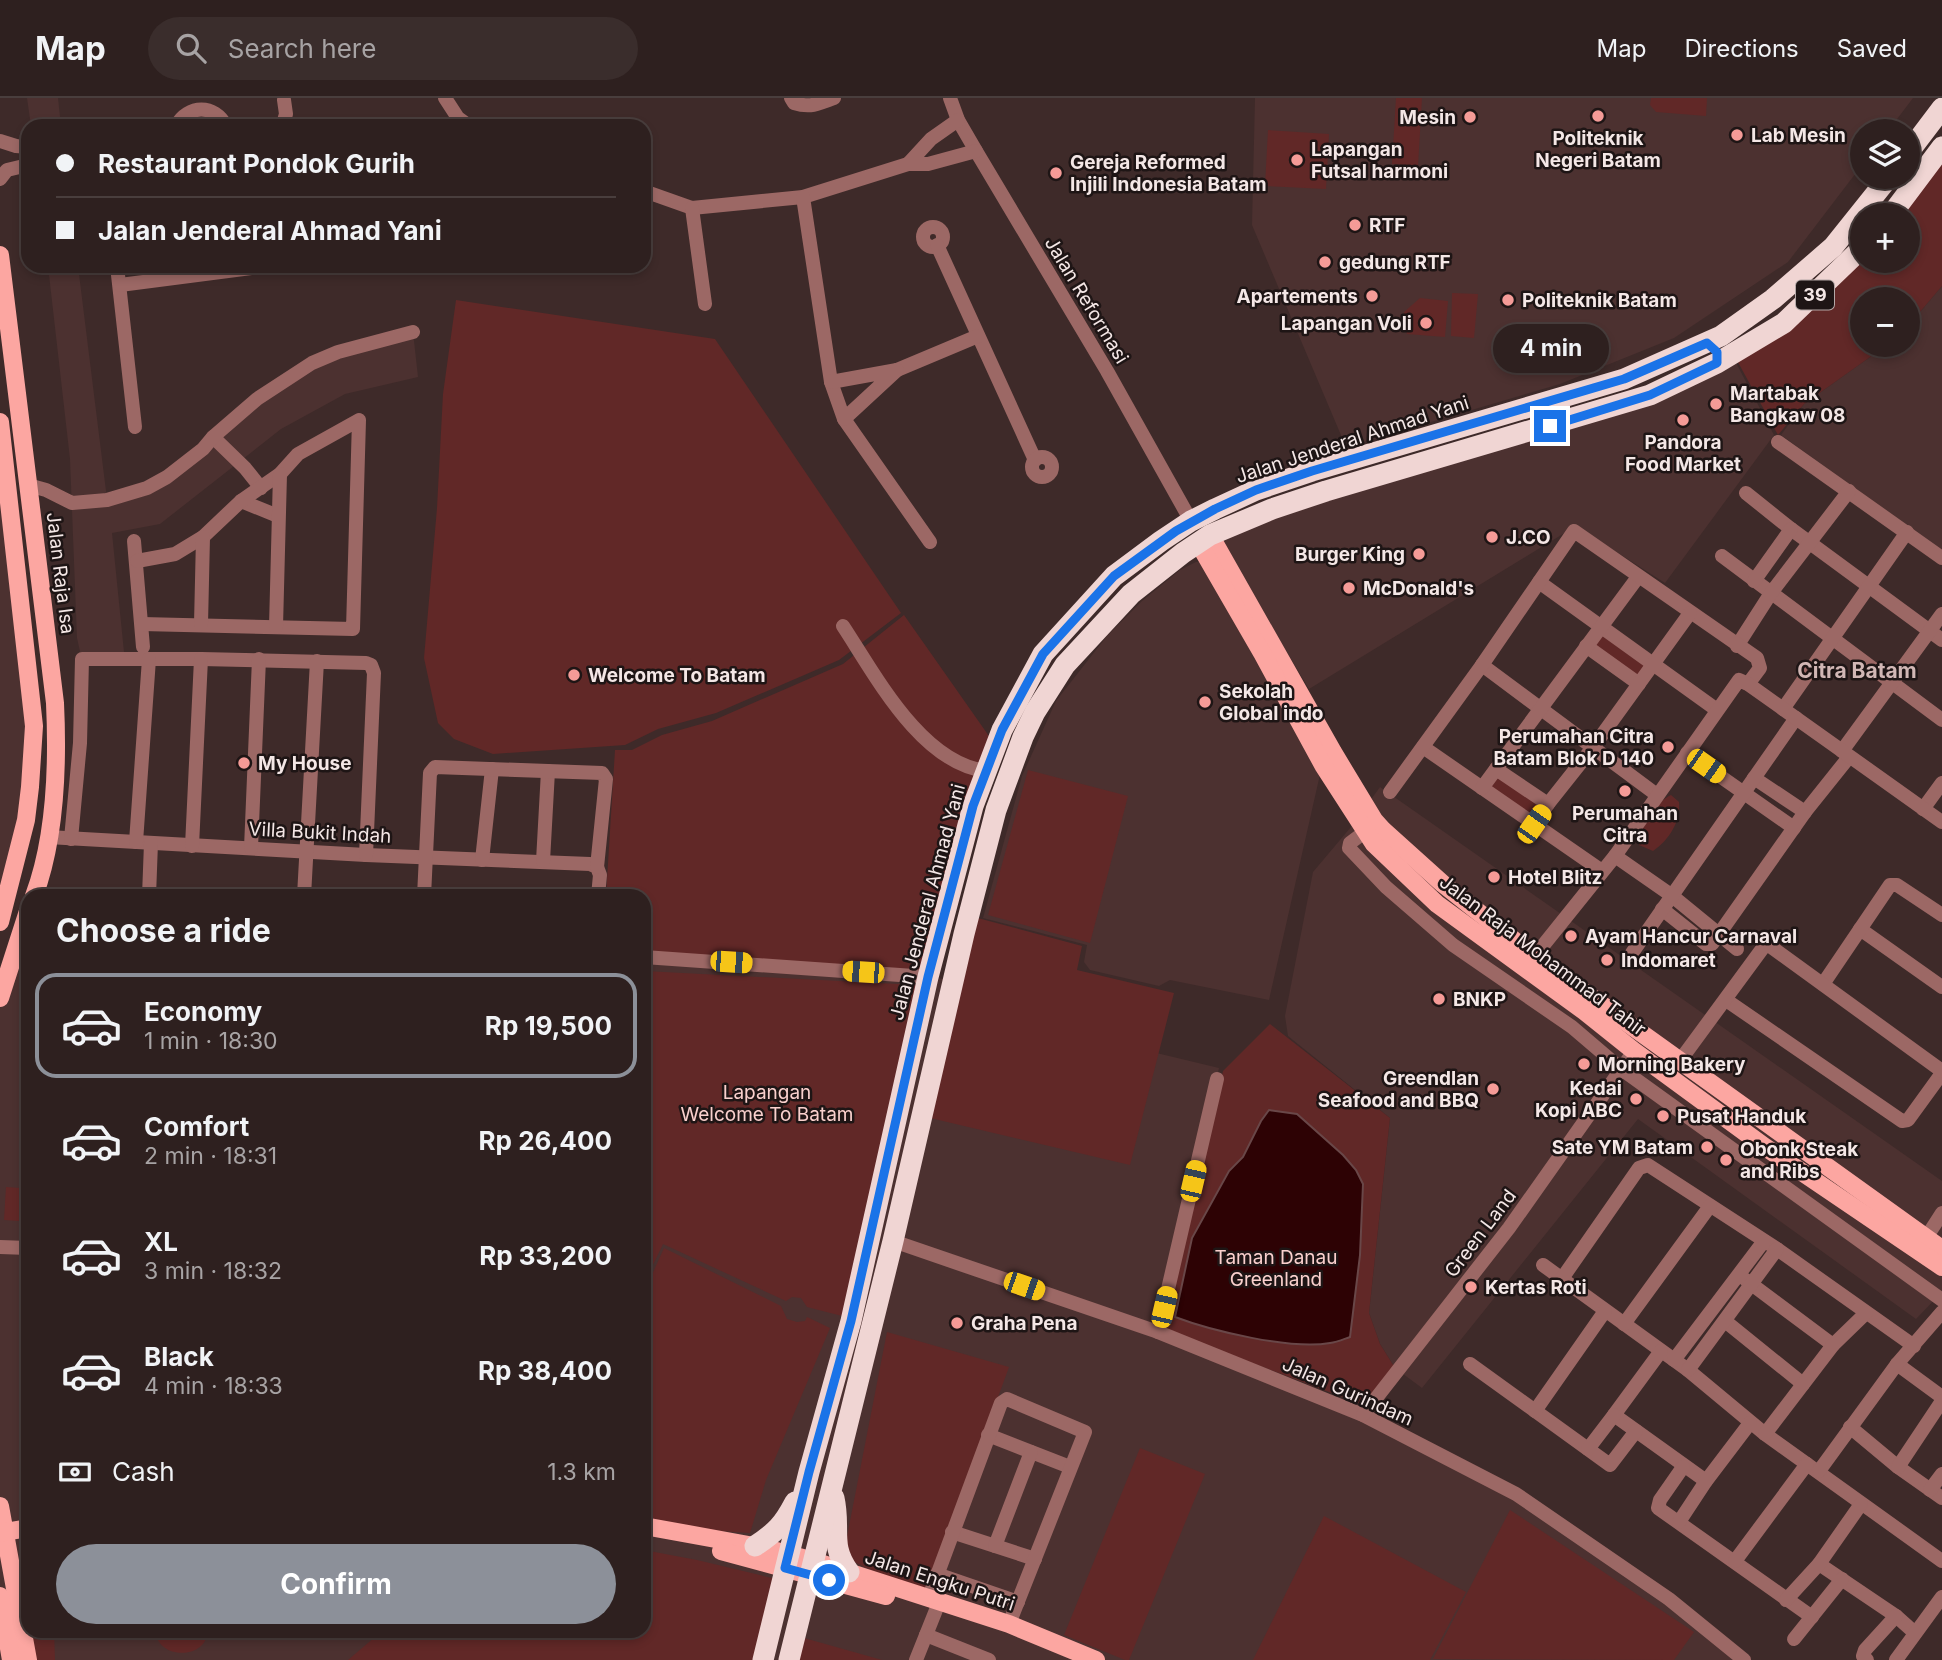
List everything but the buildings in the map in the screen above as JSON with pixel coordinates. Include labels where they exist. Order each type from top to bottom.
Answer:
[{"type":"highway","points":[[1920,137],[1942,108]]},
{"type":"highway","points":[[1900,203],[1942,147]]},
{"type":"highway","name":"Jalan Jenderal Ahmad Yani","points":[[787,1561],[851,1321],[928,977],[973,806],[1016,700],[1043,654],[1114,576],[1191,521],[1256,490],[1624,379],[1707,343],[1746,320],[1833,247],[1879,189]]},
{"type":"highway","name":"39","points":[[789,1660],[996,810],[1023,737],[1035,712],[1065,665],[1131,594],[1183,553],[1205,540],[1272,509],[1650,395],[1717,363],[1784,323],[1850,260]]},
{"type":"highway","points":[[1707,343],[1717,352],[1717,363]]},
{"type":"highway","points":[[899,1115],[920,1120]]},
{"type":"highway","points":[[755,1546],[784,1523],[805,1486]]},
{"type":"highway","points":[[832,1486],[838,1515],[837,1553],[849,1572]]},
{"type":"highway","name":"39","points":[[764,1660],[787,1561]]},
{"type":"main road","name":"Jalan Raja Isa","points":[[0,255],[55,703],[56,766],[48,837],[36,889]]},
{"type":"main road","points":[[0,422],[4,490],[33,704],[33,758],[26,820],[0,922]]},
{"type":"main road","name":"Jalan Raja Mohammad Tahir","points":[[1205,540],[1323,765],[1374,844],[1437,904],[1482,937],[1529,962],[1679,1062],[1922,1244],[1942,1267]]},
{"type":"main road","name":"Jalan Raja Mohammad Tahir","points":[[1205,540],[1374,820],[1529,962],[1634,1051],[1765,1146],[1922,1244],[1942,1249]]},
{"type":"main road","points":[[33,704],[55,703]]},
{"type":"main road","points":[[0,998],[21,936]]},
{"type":"main road","points":[[0,1506],[3,1538],[21,1626]]},
{"type":"main road","name":"Jalan Engku Putri","points":[[651,1527],[755,1546],[787,1561]]},
{"type":"main road","points":[[3,1538],[21,1531]]},
{"type":"main road","points":[[3,1538],[21,1539]]},
{"type":"main road","name":"Jalan Engku Putri","points":[[651,1538],[787,1561],[1009,1624],[1096,1660]]},
{"type":"main road","name":"Jalan Engku Putri","points":[[812,1568],[849,1572],[1075,1660]]},
{"type":"main road","points":[[0,1596],[11,1660]]},
{"type":"main road","points":[[23,1638],[28,1660]]},
{"type":"street","points":[[445,98],[459,119]]},
{"type":"street","points":[[791,98],[794,103],[805,106],[813,106],[834,98]]},
{"type":"street","name":"Jalan Reformasi","points":[[950,98],[958,120],[1107,371],[1191,521]]},
{"type":"street","points":[[284,100],[286,119]]},
{"type":"street","points":[[180,119],[190,104],[207,104],[221,119]]},
{"type":"street","points":[[908,164],[923,145],[958,120]]},
{"type":"street","points":[[0,141],[21,146]]},
{"type":"street","points":[[651,193],[692,208],[803,197],[908,164],[928,164],[976,151]]},
{"type":"street","points":[[0,179],[7,170],[21,167]]},
{"type":"street","points":[[803,197],[831,382],[845,419],[929,542]]},
{"type":"street","points":[[692,208],[705,304]]},
{"type":"street","points":[[937,246],[1035,460]]},
{"type":"street","points":[[118,273],[135,427]]},
{"type":"street","points":[[120,285],[213,273]]},
{"type":"street","points":[[28,485],[46,490],[72,503],[115,498],[147,488],[167,477],[203,450],[213,437],[257,399],[312,363],[338,352],[413,332]]},
{"type":"street","points":[[831,382],[897,370],[978,335]]},
{"type":"street","points":[[845,419],[897,370]]},
{"type":"street","points":[[137,561],[176,554],[203,537],[241,501],[280,474],[298,454],[359,420],[353,629],[142,624]]},
{"type":"street","points":[[213,437],[261,488]]},
{"type":"street","points":[[1779,442],[1942,558]]},
{"type":"street","points":[[276,627],[280,474]]},
{"type":"street","points":[[1737,646],[1771,593],[1849,491]]},
{"type":"street","points":[[1746,493],[1942,640]]},
{"type":"street","points":[[241,501],[278,516]]},
{"type":"street","points":[[1754,581],[1791,529]]},
{"type":"street","points":[[1390,792],[1574,531],[1758,658],[1760,668],[1748,684]]},
{"type":"street","points":[[1783,709],[1907,532]]},
{"type":"street","points":[[201,624],[203,537]]},
{"type":"street","points":[[134,541],[146,653],[144,843],[148,889]]},
{"type":"street","points":[[176,554],[202,565]]},
{"type":"street","points":[[1722,556],[1942,720]]},
{"type":"street","points":[[1482,788],[1638,577]]},
{"type":"street","points":[[1539,582],[1717,710]]},
{"type":"street","points":[[1534,824],[1594,747],[1690,613]]},
{"type":"street","points":[[1662,909],[1706,944],[1712,944],[1845,754],[1890,682],[1942,614]]},
{"type":"street","points":[[843,626],[897,707],[928,742],[971,769],[986,771]]},
{"type":"street","points":[[1586,646],[1639,684]]},
{"type":"street","points":[[71,839],[80,743],[82,659],[146,653],[201,659],[366,663],[371,665],[374,673],[366,855]]},
{"type":"street","points":[[192,846],[201,659]]},
{"type":"street","points":[[251,848],[259,659]]},
{"type":"street","points":[[304,889],[317,661]]},
{"type":"street","points":[[1482,665],[1657,794]]},
{"type":"street","points":[[1529,962],[1615,856],[1738,681],[1748,684],[1942,822]]},
{"type":"street","points":[[1632,953],[1796,718]]},
{"type":"street","points":[[1423,747],[1602,871]]},
{"type":"street","points":[[1687,753],[1794,828]]},
{"type":"street","points":[[424,889],[430,773],[436,767],[602,774],[606,779],[594,865],[600,875],[599,889]]},
{"type":"street","points":[[482,860],[492,769]]},
{"type":"street","points":[[1496,769],[1548,804]]},
{"type":"street","points":[[543,861],[548,771]]},
{"type":"street","points":[[1754,778],[1805,812]]},
{"type":"street","points":[[1923,809],[1942,783]]},
{"type":"street","points":[[1366,831],[1350,843],[1350,850],[1386,887],[1466,954],[1572,1027],[1620,1068],[1942,1300]]},
{"type":"street","name":"Villa Bukit Indah","points":[[48,837],[594,865]]},
{"type":"street","points":[[1615,856],[1671,895],[1737,949]]},
{"type":"street","points":[[1823,984],[1891,884],[1897,885],[1942,915]]},
{"type":"street","points":[[1860,929],[1942,987]]},
{"type":"street","points":[[1466,954],[1482,937]]},
{"type":"street","points":[[1679,1062],[1765,945],[1823,984],[1942,1072],[1908,1120],[1902,1121],[1726,1000]]},
{"type":"street","points":[[651,957],[928,977]]},
{"type":"street","name":"Green Land","points":[[1363,1415],[1509,1228],[1634,1051]]},
{"type":"street","points":[[1158,1332],[1217,1079]]},
{"type":"street","points":[[1751,1163],[1765,1146]]},
{"type":"street","points":[[1561,1280],[1639,1168],[1652,1167],[1777,1249],[1914,1346]]},
{"type":"street","points":[[1624,1324],[1710,1206]]},
{"type":"street","points":[[1922,1244],[1942,1213]]},
{"type":"street","name":"Jalan Gurindam","points":[[893,1241],[1158,1332],[1363,1415],[1516,1494],[1669,1599],[1744,1660]]},
{"type":"street","points":[[1675,1360],[1764,1241]]},
{"type":"street","points":[[0,1247],[21,1248]]},
{"type":"street","points":[[1688,1370],[1777,1249]]},
{"type":"street","points":[[1543,1265],[1675,1360],[1750,1423],[1941,1558]]},
{"type":"street","points":[[1739,1276],[1833,1345]]},
{"type":"street","points":[[1535,1410],[1605,1311]]},
{"type":"street","points":[[1735,1562],[1850,1427],[1897,1364],[1942,1312]]},
{"type":"street","points":[[1765,1434],[1833,1345],[1866,1313]]},
{"type":"street","points":[[1725,1321],[1803,1384]]},
{"type":"street","points":[[1588,1449],[1661,1351]]},
{"type":"street","points":[[1470,1364],[1610,1465],[1636,1431]]},
{"type":"street","points":[[1897,1364],[1942,1399],[1898,1467]]},
{"type":"street","points":[[916,1660],[926,1635],[937,1574],[1003,1400],[1020,1404],[1084,1430],[1085,1435],[1009,1624]]},
{"type":"street","points":[[1614,1415],[1706,1481]]},
{"type":"street","points":[[1679,1522],[1750,1423]]},
{"type":"street","points":[[1850,1427],[1936,1494],[1942,1474]]},
{"type":"street","points":[[988,1436],[1070,1467]]},
{"type":"street","points":[[995,1546],[1031,1452]]},
{"type":"street","points":[[1683,1467],[1658,1507],[1812,1617]]},
{"type":"street","points":[[1786,1600],[1819,1564],[1861,1504]]},
{"type":"street","points":[[952,1532],[1035,1559]]},
{"type":"street","points":[[1819,1564],[1896,1616],[1915,1633]]},
{"type":"street","points":[[937,1574],[1018,1602]]},
{"type":"street","points":[[1794,1639],[1842,1579]]},
{"type":"street","points":[[1896,1660],[1942,1597]]},
{"type":"street","points":[[1867,1660],[1863,1656],[1865,1650],[1896,1616]]},
{"type":"street","points":[[926,1635],[989,1660]]},
{"type":"shaded area","points":[[27,98],[58,98],[60,119],[30,119]]},
{"type":"shaded area","name":"Politeknik Batam","points":[[1255,98],[1913,98],[1897,119],[1850,119],[1850,181],[1788,262],[1674,338],[1560,384],[1346,447],[1252,225]]},
{"type":"shaded area","points":[[49,273],[79,273],[107,499],[147,488],[312,363],[413,332],[418,377],[345,394],[281,429],[160,524],[112,533],[124,652],[81,656],[77,638],[70,459]]},
{"type":"shaded area","points":[[1942,286],[1942,551],[1781,435],[1804,404],[1870,357],[1920,357],[1920,312]]},
{"type":"shaded area","points":[[1734,359],[1774,435],[1665,583],[1576,526],[1309,689],[1219,539],[1275,512]]},
{"type":"shaded area","points":[[0,490],[34,726],[0,922]]},
{"type":"shaded area","points":[[1196,562],[1204,562],[1321,770],[1269,1000],[1170,980],[1159,986],[1090,970],[1084,962],[1087,945],[983,918],[1022,776],[1056,701],[1107,636],[1142,601],[1180,570]]},
{"type":"shaded area","points":[[1380,787],[1942,1181],[1942,1292],[1916,1319],[1638,1119],[1422,1388],[1395,1368],[1380,1344],[1369,1313],[1390,1118],[1288,1036],[1285,1016],[1313,872]]},
{"type":"shaded area","points":[[21,944],[21,1638],[651,1638],[651,957],[928,977],[984,984],[977,1010],[1219,1068],[1159,1332],[1282,1381],[1516,1494],[1744,1660],[0,1660],[0,998]]},
{"type":"shaded area","points":[[1269,1110],[1297,1114],[1343,1155],[1356,1170],[1363,1184],[1360,1255],[1350,1337],[1338,1341],[1314,1344],[1274,1342],[1209,1328],[1175,1317],[1192,1238],[1229,1171],[1243,1157]]},
{"type":"green space","points":[[1396,98],[1422,98],[1418,166],[1392,164]]},
{"type":"green space","points":[[1651,98],[1707,98],[1706,116],[1656,112],[1650,105]]},
{"type":"green space","name":"Lapangan Futsal harmoni","points":[[1268,130],[1329,134],[1326,189],[1265,186]]},
{"type":"green space","points":[[1942,147],[1942,286],[1920,312],[1920,287],[1850,287],[1850,357],[1870,357],[1804,404],[1778,435],[1734,355],[1850,270],[1850,273],[1920,273],[1920,203],[1900,203],[1910,189],[1920,189],[1920,176]]},
{"type":"green space","points":[[1452,293],[1478,294],[1474,338],[1451,336]]},
{"type":"green space","name":"Lapangan Voli","points":[[1420,298],[1448,301],[1445,337],[1407,334],[1404,312]]},
{"type":"green space","points":[[456,300],[715,339],[901,613],[839,660],[716,713],[658,729],[625,745],[493,754],[454,739],[438,723],[424,658],[437,508],[443,394]]},
{"type":"green space","points":[[904,615],[991,739],[925,970],[651,952],[651,889],[606,889],[615,750],[632,750],[662,735],[712,721],[843,664]]},
{"type":"green space","points":[[1600,634],[1646,667],[1638,677],[1592,645]]},
{"type":"green space","points":[[1028,770],[1128,796],[1090,943],[988,915]]},
{"type":"green space","points":[[1497,772],[1544,804],[1533,820],[1486,789]]},
{"type":"green space","points":[[1671,795],[1679,802],[1673,830],[1653,851],[1639,845],[1644,823],[1659,803]]},
{"type":"green space","points":[[974,917],[1082,946],[1077,970],[1174,993],[1130,1165],[926,1117]]},
{"type":"green space","name":"Lapangan Welcome To Batam","points":[[651,971],[917,985],[846,1317],[807,1307],[801,1298],[792,1297],[786,1301],[663,1244],[651,1269]]},
{"type":"green space","name":"Taman Danau Greenland","points":[[1270,1024],[1390,1118],[1369,1313],[1380,1344],[1395,1368],[1366,1406],[1162,1329],[1223,1071]]},
{"type":"green space","points":[[6,1187],[21,1188],[19,1221],[4,1220]]},
{"type":"green space","points":[[664,1248],[781,1306],[787,1319],[797,1322],[805,1321],[807,1317],[830,1328],[766,1480],[750,1533],[704,1530],[651,1521],[651,1277]]},
{"type":"green space","points":[[887,1332],[1009,1367],[926,1595],[843,1557]]},
{"type":"green space","points":[[1140,1448],[1205,1474],[1129,1660],[1125,1660],[1064,1635]]},
{"type":"green space","points":[[1510,1510],[1694,1632],[1674,1660],[1433,1659]]},
{"type":"green space","points":[[1324,1516],[1466,1592],[1430,1660],[1253,1660]]},
{"type":"green space","points":[[651,1551],[776,1579],[758,1660],[348,1660],[374,1638],[651,1638]]},
{"type":"green space","points":[[21,1557],[21,1602],[15,1568]]},
{"type":"green space","points":[[797,1636],[882,1660],[792,1660]]},
{"type":"green space","points":[[27,1638],[54,1638],[55,1660],[31,1660]]},
{"type":"green space","points":[[157,1638],[206,1638],[199,1647],[182,1653],[164,1647]]},
{"type":"place","name":"Politeknik Negeri Batam","points":[[1598,116]]},
{"type":"place","name":"Mesin","points":[[1470,117]]},
{"type":"place","name":"Lab Mesin","points":[[1737,135]]},
{"type":"place","name":"Lapangan Futsal harmoni","points":[[1297,160]]},
{"type":"place","name":"Gereja Reformed Injili Indonesia Batam","points":[[1056,173]]},
{"type":"place","name":"RTF","points":[[1355,225]]},
{"type":"place","name":"gedung RTF","points":[[1325,262]]},
{"type":"place","name":"Apartements","points":[[1372,296]]},
{"type":"place","name":"Politeknik Batam","points":[[1508,300]]},
{"type":"place","name":"Lapangan Voli","points":[[1426,323]]},
{"type":"place","name":"Martabak Bangkaw 08","points":[[1716,404]]},
{"type":"place","name":"Pandora Food Market","points":[[1683,420]]},
{"type":"place","name":"J.CO","points":[[1492,537]]},
{"type":"place","name":"Burger King","points":[[1419,554]]},
{"type":"place","name":"McDonald's","points":[[1349,588]]},
{"type":"place","name":"Welcome To Batam","points":[[574,675]]},
{"type":"place","name":"Sekolah Global indo","points":[[1205,702]]},
{"type":"place","name":"Perumahan Citra Batam Blok D 140","points":[[1668,747]]},
{"type":"place","name":"My House","points":[[244,763]]},
{"type":"place","name":"Perumahan Citra","points":[[1625,791]]},
{"type":"place","name":"Hotel Blitz","points":[[1494,877]]},
{"type":"place","name":"Ayam Hancur Carnaval","points":[[1571,936]]},
{"type":"place","name":"Indomaret","points":[[1607,960]]},
{"type":"place","name":"BNKP","points":[[1439,999]]},
{"type":"place","name":"Morning Bakery","points":[[1584,1064]]},
{"type":"place","name":"Greendlan Seafood and BBQ","points":[[1493,1089]]},
{"type":"place","name":"Kedai Kopi ABC","points":[[1636,1099]]},
{"type":"place","name":"Pusat Handuk","points":[[1663,1116]]},
{"type":"place","name":"Sate YM Batam","points":[[1707,1147]]},
{"type":"place","name":"Obonk Steak and Ribs","points":[[1726,1160]]},
{"type":"place","name":"Kertas Roti","points":[[1471,1287]]},
{"type":"place","name":"Graha Pena","points":[[957,1323]]},
{"type":"district","name":"Citra Batam","points":[[1857,671]]},
{"type":"route","points":[[829,1580],[785,1568],[851,1321],[928,977],[973,806],[1002,730],[1043,654],[1114,576],[1191,521],[1256,490],[1640,374],[1707,343],[1717,352],[1717,363],[1650,395],[1550,426]]}]
